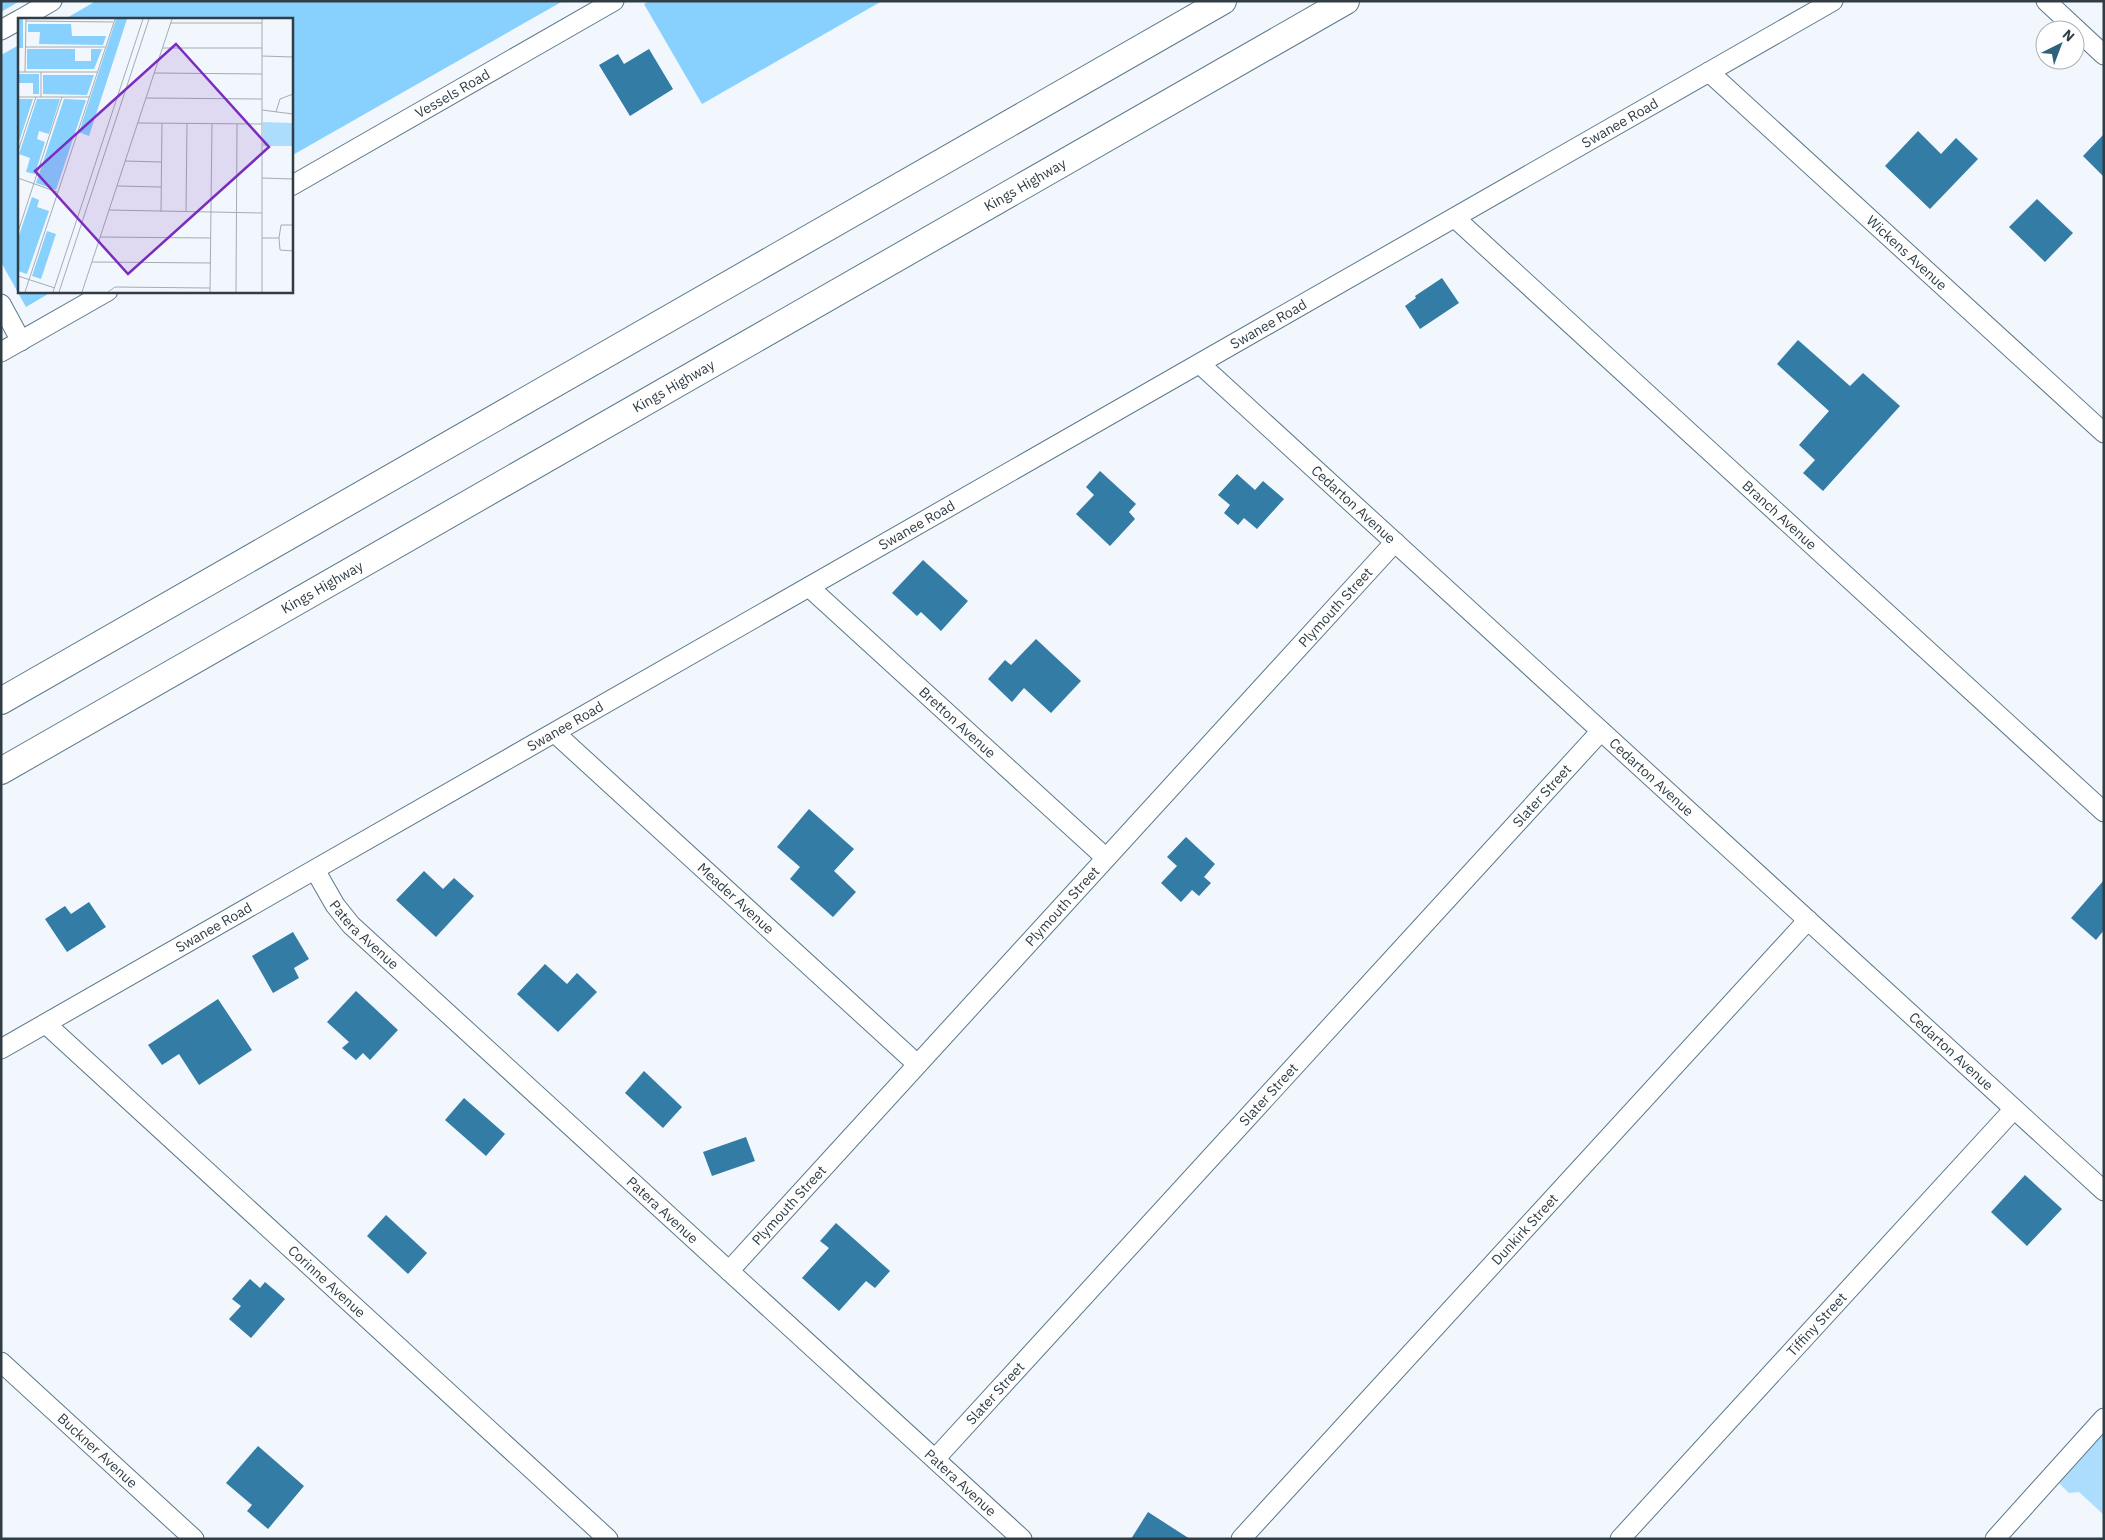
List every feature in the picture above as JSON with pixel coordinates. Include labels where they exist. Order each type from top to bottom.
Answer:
[{"type":"main road","points":[[1,702],[1224,1]]},
{"type":"main road","name":"Kings Highway","points":[[1,771],[1346,1]]},
{"type":"street","points":[[23,18],[52,1]]},
{"type":"street","name":"Vessels Road","points":[[292,185],[614,1]]},
{"type":"street","name":"Swanee Road","points":[[1,1050],[1833,1]]},
{"type":"street","points":[[2046,1],[2104,55]]},
{"type":"street","points":[[1,30],[18,21]]},
{"type":"street","name":"Wickens Avenue","points":[[1709,72],[2104,433]]},
{"type":"street","name":"Branch Avenue","points":[[1454,218],[2104,812]]},
{"type":"street","points":[[1,352],[106,292]]},
{"type":"street","points":[[1,304],[21,341]]},
{"type":"street","name":"Cedarton Avenue","points":[[1200,364],[2104,1191]]},
{"type":"street","name":"Plymouth Street","points":[[729,1271],[1396,542]]},
{"type":"street","name":"Bretton Avenue","points":[[810,587],[1106,858]]},
{"type":"street","name":"Slater Street","points":[[935,1459],[1601,731]]},
{"type":"street","name":"Meader Avenue","points":[[555,732],[917,1064]]},
{"type":"street","name":"Patera Avenue","points":[[315,870],[335,905],[352,925],[1022,1539]]},
{"type":"street","name":"Dunkirk Street","points":[[1241,1539],[1808,920]]},
{"type":"street","name":"Corinne Avenue","points":[[46,1024],[608,1539]]},
{"type":"street","name":"Tiffiny Street","points":[[1620,1539],[2014,1108]]},
{"type":"street","name":"Buckner Avenue","points":[[1,1362],[194,1539]]},
{"type":"street","points":[[1995,1539],[2104,1418]]},
{"type":"shaded area","points":[[1,1],[20,1],[1,12]]},
{"type":"shaded area","points":[[96,1],[563,1],[292,155],[292,18],[67,18]]},
{"type":"shaded area","points":[[649,1],[882,1],[702,104],[644,4]]},
{"type":"shaded area","points":[[18,46],[18,292],[51,292],[26,307],[1,262],[1,55]]},
{"type":"shaded area","points":[[2104,1433],[2104,1515],[2079,1492],[2069,1493],[2059,1483]]},
{"type":"building","points":[[649,49],[673,89],[630,116],[599,65],[618,54],[624,64]]},
{"type":"building","points":[[1918,131],[1941,154],[1956,138],[1978,159],[1930,209],[1885,166]]},
{"type":"building","points":[[2104,134],[2104,177],[2083,156]]},
{"type":"building","points":[[2037,199],[2073,233],[2045,262],[2009,227]]},
{"type":"building","points":[[1442,278],[1459,303],[1420,329],[1405,306],[1416,298],[1415,296]]},
{"type":"building","points":[[1798,340],[1850,386],[1863,373],[1900,406],[1823,491],[1803,473],[1815,460],[1799,445],[1829,411],[1777,364]]},
{"type":"building","points":[[1100,471],[1136,504],[1129,512],[1135,519],[1110,546],[1076,514],[1094,495],[1086,487]]},
{"type":"building","points":[[1237,474],[1255,490],[1263,481],[1284,499],[1257,529],[1244,518],[1238,525],[1224,513],[1230,505],[1218,495]]},
{"type":"building","points":[[923,560],[968,601],[941,631],[921,612],[917,616],[892,593]]},
{"type":"building","points":[[1036,639],[1081,681],[1051,713],[1024,688],[1012,702],[988,679],[1005,660],[1011,665]]},
{"type":"building","points":[[809,809],[854,849],[834,871],[856,892],[833,917],[790,879],[800,867],[777,847]]},
{"type":"building","points":[[1186,837],[1215,864],[1204,877],[1211,883],[1199,896],[1192,890],[1181,902],[1161,883],[1177,866],[1167,857]]},
{"type":"building","points":[[424,871],[443,889],[454,878],[474,896],[436,937],[396,900]]},
{"type":"building","points":[[2104,880],[2104,930],[2096,940],[2071,918]]},
{"type":"building","points":[[89,902],[106,927],[67,952],[45,919],[65,906],[71,914]]},
{"type":"building","points":[[293,932],[309,959],[294,968],[299,978],[273,993],[252,956]]},
{"type":"building","points":[[545,964],[567,984],[577,973],[597,992],[558,1032],[517,994]]},
{"type":"building","points":[[356,991],[398,1030],[370,1060],[363,1053],[356,1060],[342,1048],[349,1042],[327,1022]]},
{"type":"building","points":[[218,999],[252,1050],[199,1085],[179,1054],[162,1065],[148,1045]]},
{"type":"building","points":[[644,1071],[682,1107],[663,1128],[625,1093]]},
{"type":"building","points":[[464,1098],[505,1134],[486,1156],[445,1120]]},
{"type":"building","points":[[746,1137],[755,1161],[712,1176],[703,1152]]},
{"type":"building","points":[[2025,1175],[2062,1209],[2027,1246],[1991,1212]]},
{"type":"building","points":[[386,1215],[427,1253],[408,1274],[367,1236]]},
{"type":"building","points":[[836,1223],[890,1271],[875,1288],[866,1281],[839,1311],[802,1278],[829,1248],[820,1241]]},
{"type":"building","points":[[250,1279],[260,1288],[265,1282],[285,1299],[251,1338],[229,1319],[241,1306],[232,1299]]},
{"type":"building","points":[[258,1446],[304,1486],[268,1529],[247,1511],[252,1505],[226,1483]]},
{"type":"building","points":[[1148,1512],[1190,1539],[1131,1539]]}]
